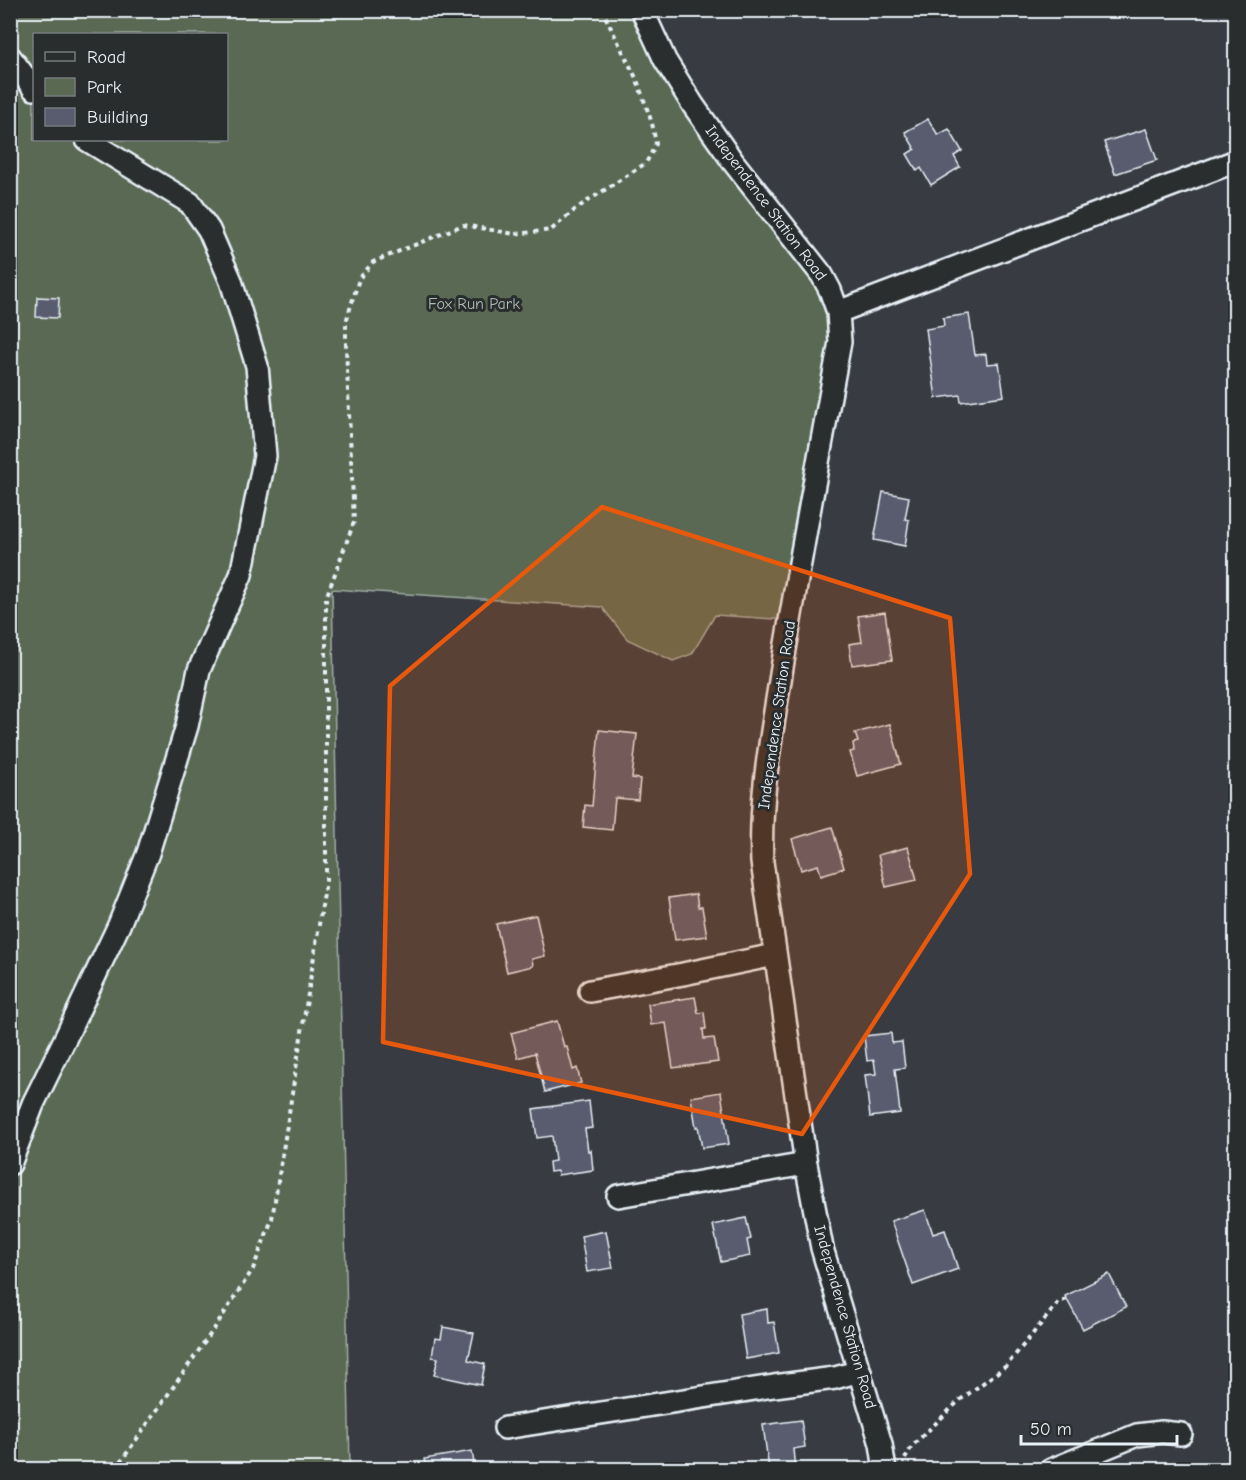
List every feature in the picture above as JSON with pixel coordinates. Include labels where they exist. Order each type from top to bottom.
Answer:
[{"type":"street","name":"Independence Station Road","points":[[642,10],[664,60],[693,105],[734,163],[822,275],[838,312],[840,342],[790,620],[764,785],[760,838],[806,1164],[822,1248],[860,1371],[881,1444],[885,1467]]},
{"type":"street","points":[[10,57],[33,88]]},
{"type":"street","points":[[10,1164],[33,1104],[119,925],[148,853],[187,726],[199,670],[241,575],[265,456],[257,366],[231,281],[209,230],[190,203],[89,141]]},
{"type":"street","points":[[838,312],[1236,161]]},
{"type":"street","points":[[590,992],[775,955]]},
{"type":"street","points":[[618,1196],[806,1164]]},
{"type":"street","points":[[504,1428],[835,1378],[860,1371]]},
{"type":"street","points":[[1051,1470],[1137,1435],[1162,1432],[1181,1434]]},
{"type":"path","points":[[115,1470],[253,1269],[272,1219],[326,881],[326,598],[354,522],[346,322],[359,279],[373,262],[463,225],[515,234],[551,230],[577,208],[646,163],[656,144],[652,123],[637,80],[602,10]]},
{"type":"path","points":[[885,1467],[905,1459],[912,1446],[960,1400],[1006,1366],[1059,1302],[1067,1299]]},
{"type":"highlighted area","points":[[602,507],[950,618],[970,874],[802,1134],[383,1042],[390,686]]},
{"type":"green space","name":"Fox Run Park","points":[[10,11],[642,11],[838,312],[790,620],[715,615],[692,654],[673,661],[627,639],[602,607],[332,589],[350,1469],[11,1469]]},
{"type":"building","points":[[928,119],[938,135],[949,129],[962,151],[954,156],[960,167],[931,185],[921,168],[917,171],[907,154],[915,149],[905,132]]},
{"type":"building","points":[[1146,129],[1157,160],[1115,174],[1104,142]]},
{"type":"building","points":[[37,297],[59,298],[58,318],[36,317]]},
{"type":"building","points":[[969,314],[975,355],[986,354],[987,364],[999,363],[1004,396],[961,402],[960,395],[936,398],[926,329],[944,326],[943,318]]},
{"type":"building","points":[[883,492],[909,497],[905,519],[909,520],[905,546],[874,540]]},
{"type":"building","points":[[885,612],[892,660],[852,665],[849,644],[862,642],[858,616]]},
{"type":"building","points":[[890,724],[901,764],[857,776],[850,752],[854,751],[853,743],[858,742],[855,733]]},
{"type":"building","points":[[599,730],[637,734],[632,778],[640,779],[638,800],[615,798],[612,830],[583,827],[585,805],[592,806]]},
{"type":"building","points":[[832,827],[844,868],[821,875],[818,865],[801,870],[792,839]]},
{"type":"building","points":[[908,847],[917,880],[886,887],[878,855]]},
{"type":"building","points":[[696,894],[698,907],[702,907],[707,936],[675,940],[669,898]]},
{"type":"building","points":[[536,915],[545,956],[532,959],[533,966],[507,972],[496,924]]},
{"type":"building","points":[[695,997],[698,1013],[704,1012],[706,1029],[703,1029],[704,1039],[714,1038],[718,1062],[673,1068],[666,1023],[651,1025],[648,1004]]},
{"type":"building","points":[[557,1021],[564,1047],[567,1047],[573,1070],[577,1068],[581,1083],[545,1092],[535,1053],[518,1058],[511,1033]]},
{"type":"building","points":[[891,1033],[892,1043],[902,1042],[905,1068],[895,1069],[900,1113],[870,1117],[865,1075],[876,1074],[874,1060],[867,1061],[864,1036]]},
{"type":"building","points":[[721,1092],[729,1144],[702,1148],[691,1097]]},
{"type":"building","points":[[589,1101],[592,1128],[585,1129],[588,1151],[591,1150],[593,1170],[558,1175],[557,1171],[550,1172],[549,1162],[555,1161],[552,1136],[537,1138],[533,1109]]},
{"type":"building","points":[[925,1210],[933,1234],[945,1230],[958,1269],[913,1285],[891,1221]]},
{"type":"building","points":[[746,1218],[751,1239],[747,1240],[750,1256],[721,1262],[713,1225]]},
{"type":"building","points":[[606,1231],[613,1268],[587,1272],[581,1236]]},
{"type":"building","points":[[1109,1274],[1126,1307],[1083,1329],[1065,1296]]},
{"type":"building","points":[[767,1309],[768,1323],[774,1322],[779,1353],[746,1359],[739,1314]]},
{"type":"building","points":[[443,1327],[474,1333],[468,1360],[485,1364],[481,1385],[434,1375],[438,1358],[432,1357],[435,1338],[441,1339]]},
{"type":"building","points":[[801,1420],[805,1447],[793,1449],[795,1470],[769,1470],[763,1425]]},
{"type":"building","points":[[472,1451],[475,1470],[426,1470],[424,1459]]}]
